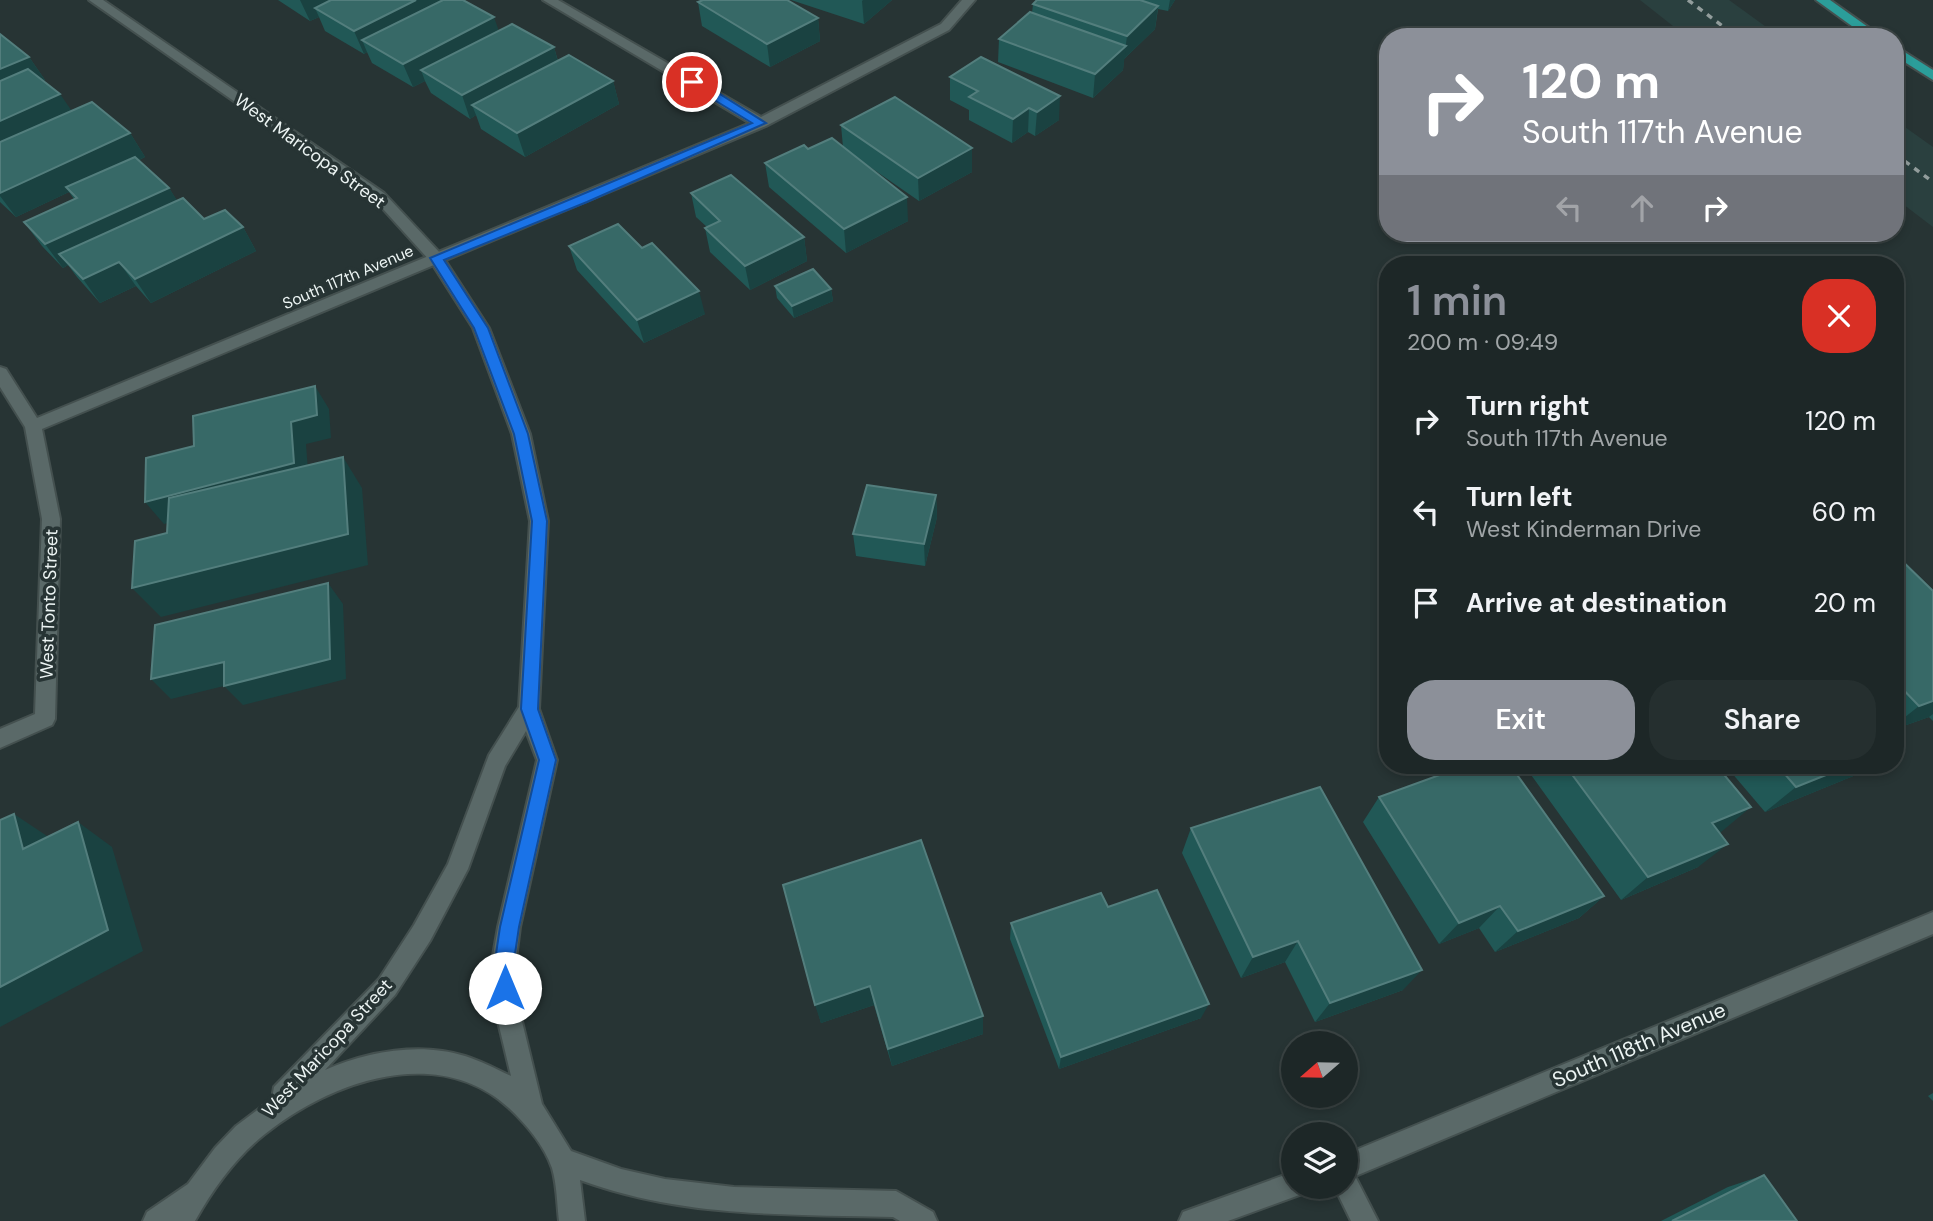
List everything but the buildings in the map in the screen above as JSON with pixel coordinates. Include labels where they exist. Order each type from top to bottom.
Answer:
[{"type":"main road","points":[[1822,0],[1863,28]]},
{"type":"main road","points":[[1904,56],[1933,76]]},
{"type":"street","name":"West Maricopa Street","points":[[95,0],[379,195],[436,258],[481,328],[521,434],[539,521],[529,709],[547,760],[509,927],[503,967],[507,1009],[530,1106]]},
{"type":"street","points":[[549,0],[761,123]]},
{"type":"street","name":"South 117th Avenue","points":[[33,426],[582,200],[761,123],[945,27],[969,0]]},
{"type":"street","name":"West Tonto Street","points":[[0,373],[33,426],[51,519],[44,719],[0,739]]},
{"type":"street","name":"West Maricopa Street","points":[[256,1125],[387,987],[422,933],[457,869],[496,762],[529,709]]},
{"type":"street","name":"South 118th Avenue","points":[[1358,1162],[1933,923]]},
{"type":"street","points":[[181,1221],[196,1192],[225,1156],[256,1125],[314,1086],[374,1064],[433,1060],[486,1075],[530,1106],[561,1160],[572,1221]]},
{"type":"street","points":[[561,1160],[621,1182],[666,1192],[734,1200],[897,1204],[924,1221]]},
{"type":"street","points":[[1192,1221],[1281,1189]]},
{"type":"street","points":[[156,1221],[196,1192]]},
{"type":"street","points":[[1353,1199],[1365,1221]]},
{"type":"shaded area","points":[[1640,0],[1729,0],[1768,28],[1676,28]]},
{"type":"shaded area","points":[[1904,126],[1933,147],[1933,227],[1904,205]]},
{"type":"railway","points":[[1688,0],[1725,28]]},
{"type":"railway","points":[[1904,161],[1933,182]]},
{"type":"route","points":[[505,988],[503,967],[509,927],[547,760],[529,709],[539,521],[521,434],[481,328],[436,258],[582,200],[761,123],[692,82]]}]
